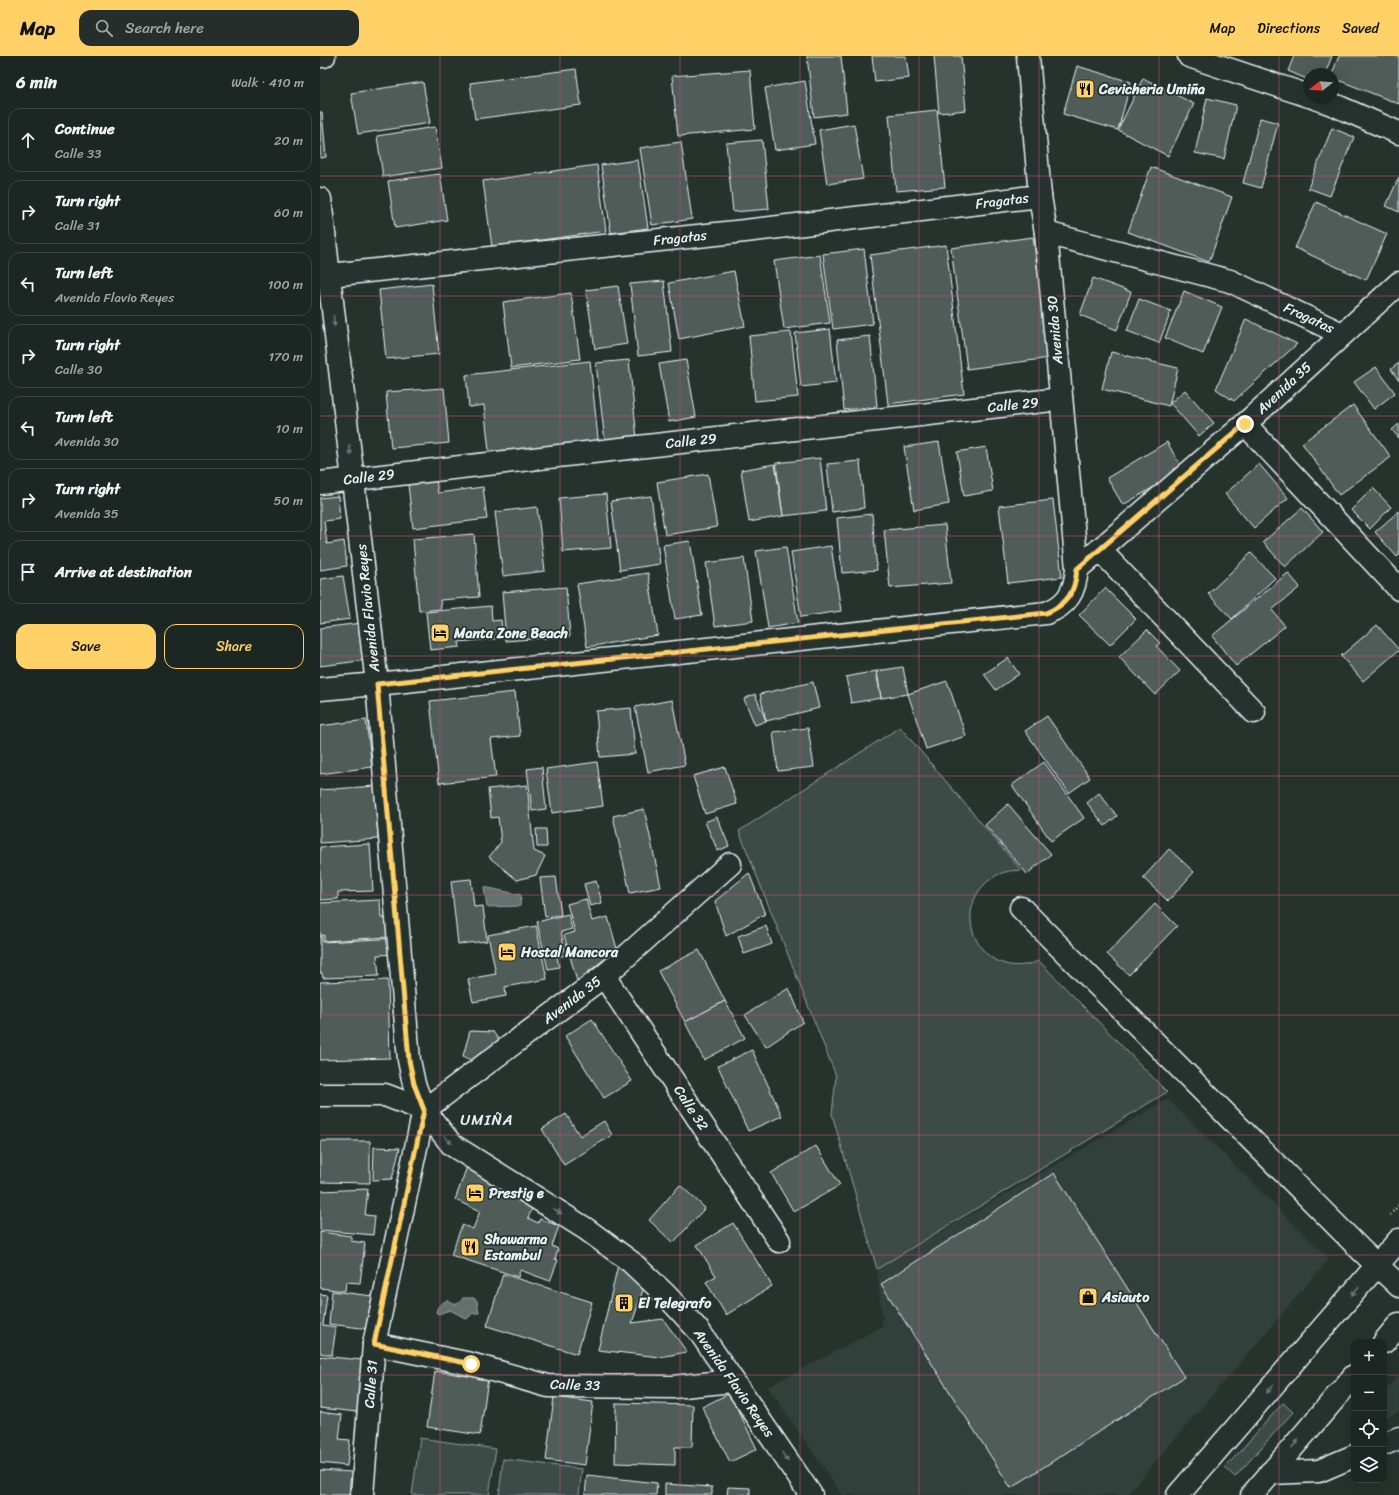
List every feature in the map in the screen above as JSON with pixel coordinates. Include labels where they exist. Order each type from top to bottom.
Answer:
[{"type":"street","name":"Avenida 30","points":[[377,684],[1046,613],[1060,606],[1073,590],[1077,569],[1046,233],[1040,196],[1028,56]]},
{"type":"street","points":[[1189,56],[1303,94]]},
{"type":"street","points":[[1332,104],[1399,134]]},
{"type":"street","name":"Fragatas","points":[[324,276],[745,231],[1040,196]]},
{"type":"street","name":"Avenida Flavio Reyes","points":[[320,199],[324,276],[354,479],[377,684],[409,1060],[414,1084],[424,1110],[452,1145],[586,1229],[631,1262],[665,1294],[699,1331],[811,1495]]},
{"type":"street","name":"Fragatas","points":[[1046,233],[1230,281],[1342,334]]},
{"type":"street","name":"Avenida 35","points":[[1077,569],[1245,424],[1399,282]]},
{"type":"street","name":"Calle 29","points":[[320,483],[1061,399]]},
{"type":"street","points":[[1245,424],[1399,589]]},
{"type":"street","points":[[1100,550],[1254,712]]},
{"type":"street","points":[[320,689],[377,684]]},
{"type":"street","name":"Avenida 35","points":[[424,1110],[604,976],[730,864]]},
{"type":"street","points":[[1021,908],[1399,1286]]},
{"type":"street","name":"Calle 32","points":[[604,976],[779,1241]]},
{"type":"street","points":[[320,1096],[385,1095],[424,1110]]},
{"type":"street","name":"Calle 31","points":[[362,1495],[374,1344],[424,1110]]},
{"type":"street","points":[[1178,1495],[1399,1240]]},
{"type":"street","points":[[1386,1339],[1399,1324]]},
{"type":"street","name":"Calle 33","points":[[374,1344],[471,1364],[548,1386],[673,1387],[733,1381]]},
{"type":"street","points":[[1252,1495],[1351,1379]]},
{"type":"street","points":[[1387,1443],[1399,1438]]},
{"type":"street","points":[[1270,1473],[1319,1471],[1351,1457]]},
{"type":"shaded area","points":[[900,727],[1021,870],[1001,873],[987,882],[977,895],[972,909],[971,924],[975,938],[983,950],[994,959],[1008,965],[1027,965],[1039,961],[1167,1092],[877,1269],[832,1114],[836,1076],[739,831]]},
{"type":"shaded area","points":[[484,887],[521,895],[520,906],[487,907]]},
{"type":"shaded area","name":"Asiauto","points":[[1168,1099],[1329,1259],[1127,1495],[842,1495],[768,1387],[883,1326],[877,1269]]},
{"type":"shaded area","points":[[463,1298],[474,1298],[477,1301],[479,1313],[473,1313],[467,1319],[450,1310],[438,1314],[436,1312],[443,1302],[448,1300],[452,1303],[458,1304]]},
{"type":"shaded area","points":[[1399,1374],[1399,1412],[1387,1417],[1387,1411],[1387,1388]]},
{"type":"shaded area","points":[[1283,1403],[1293,1412],[1235,1477],[1225,1468]]},
{"type":"shaded area","points":[[420,1438],[496,1449],[489,1495],[412,1495]]},
{"type":"shaded area","points":[[503,1459],[582,1469],[579,1495],[499,1495]]},
{"type":"building","points":[[807,56],[841,56],[847,113],[814,117]]},
{"type":"building","points":[[872,56],[906,56],[909,78],[875,82]]},
{"type":"building","points":[[934,56],[961,56],[966,110],[939,113]]},
{"type":"building","points":[[1294,56],[1332,56],[1327,68],[1303,68],[1303,77],[1288,71]]},
{"type":"building","points":[[1339,56],[1399,56],[1399,104],[1339,80],[1339,68],[1334,68]]},
{"type":"building","points":[[1077,66],[1131,82],[1118,130],[1063,114]]},
{"type":"building","points":[[576,69],[581,105],[475,119],[470,83]]},
{"type":"building","points":[[750,70],[755,129],[678,136],[672,76]]},
{"type":"building","points":[[1143,78],[1194,104],[1168,156],[1118,130]]},
{"type":"building","points":[[805,81],[815,144],[775,150],[765,88]]},
{"type":"building","points":[[423,82],[430,123],[358,134],[351,93]]},
{"type":"building","points":[[1207,98],[1236,105],[1224,159],[1195,153]]},
{"type":"building","points":[[937,110],[945,187],[896,191],[889,115]]},
{"type":"building","points":[[320,112],[322,112],[326,157],[320,158]]},
{"type":"building","points":[[1260,118],[1278,123],[1261,188],[1243,183]]},
{"type":"building","points":[[854,124],[863,179],[827,184],[819,130]]},
{"type":"building","points":[[435,127],[442,168],[383,177],[377,136]]},
{"type":"building","points":[[1332,128],[1354,137],[1330,196],[1308,188]]},
{"type":"building","points":[[762,140],[769,209],[733,212],[726,143]]},
{"type":"building","points":[[681,142],[692,219],[652,225],[640,148]]},
{"type":"building","points":[[638,160],[648,228],[611,233],[601,165]]},
{"type":"building","points":[[597,165],[606,231],[492,247],[483,181]]},
{"type":"building","points":[[1151,167],[1232,197],[1209,262],[1128,232]]},
{"type":"building","points":[[440,174],[447,220],[395,228],[388,181]]},
{"type":"building","points":[[1399,177],[1399,212],[1386,206]]},
{"type":"building","points":[[1316,202],[1387,234],[1366,280],[1295,248]]},
{"type":"building","points":[[1033,237],[1050,358],[967,369],[951,248]]},
{"type":"building","points":[[946,245],[964,394],[888,404],[870,255]]},
{"type":"building","points":[[864,249],[873,324],[833,329],[823,254]]},
{"type":"building","points":[[820,255],[830,323],[784,329],[774,261]]},
{"type":"building","points":[[734,271],[745,326],[679,339],[669,283]]},
{"type":"building","points":[[1093,278],[1131,292],[1117,330],[1080,315]]},
{"type":"building","points":[[664,281],[672,352],[638,356],[630,284]]},
{"type":"building","points":[[432,284],[439,354],[386,359],[379,290]]},
{"type":"building","points":[[618,286],[627,344],[595,349],[586,290]]},
{"type":"building","points":[[1184,291],[1222,307],[1203,354],[1165,338]]},
{"type":"building","points":[[571,293],[580,359],[511,368],[503,302]]},
{"type":"building","points":[[1139,299],[1171,311],[1159,343],[1127,331]]},
{"type":"building","points":[[1246,319],[1297,344],[1234,401],[1216,389]]},
{"type":"building","points":[[830,329],[836,383],[801,387],[795,333]]},
{"type":"building","points":[[791,332],[798,397],[755,401],[749,336]]},
{"type":"building","points":[[870,336],[877,406],[844,410],[837,340]]},
{"type":"building","points":[[1111,352],[1178,368],[1169,406],[1102,389]]},
{"type":"building","points":[[629,360],[637,439],[605,442],[596,363]]},
{"type":"building","points":[[686,360],[696,417],[669,422],[659,364]]},
{"type":"building","points":[[590,361],[599,448],[490,460],[484,405],[469,407],[466,375]]},
{"type":"building","points":[[1399,363],[1399,381],[1391,369]]},
{"type":"building","points":[[1376,367],[1395,393],[1374,409],[1354,382]]},
{"type":"building","points":[[444,388],[449,443],[391,448],[386,392]]},
{"type":"building","points":[[1185,390],[1214,423],[1199,436],[1170,403]]},
{"type":"building","points":[[1353,405],[1391,457],[1339,495],[1302,443]]},
{"type":"building","points":[[1399,424],[1399,438],[1392,430]]},
{"type":"building","points":[[939,442],[949,504],[914,510],[904,447]]},
{"type":"building","points":[[1167,442],[1183,470],[1123,505],[1107,478]]},
{"type":"building","points":[[986,447],[993,491],[964,496],[957,452]]},
{"type":"building","points":[[820,458],[826,511],[783,516],[776,463]]},
{"type":"building","points":[[860,461],[864,508],[832,512],[827,464]]},
{"type":"building","points":[[775,464],[783,516],[749,522],[741,470]]},
{"type":"building","points":[[1259,464],[1288,498],[1254,528],[1225,494]]},
{"type":"building","points":[[708,474],[717,527],[665,535],[657,482]]},
{"type":"building","points":[[436,480],[438,493],[483,487],[487,519],[413,528],[408,484]]},
{"type":"building","points":[[1373,488],[1391,507],[1370,529],[1351,510]]},
{"type":"building","points":[[606,494],[611,548],[563,552],[559,498]]},
{"type":"building","points":[[338,496],[340,519],[324,521],[327,544],[344,541],[347,566],[320,570],[320,498]]},
{"type":"building","points":[[651,496],[660,564],[620,570],[611,501]]},
{"type":"building","points":[[1053,500],[1062,577],[1008,583],[999,506]]},
{"type":"building","points":[[537,507],[545,571],[503,576],[495,512]]},
{"type":"building","points":[[1302,508],[1323,532],[1285,567],[1263,542]]},
{"type":"building","points":[[1399,511],[1399,555],[1397,557],[1375,532]]},
{"type":"building","points":[[872,514],[877,570],[842,573],[837,518]]},
{"type":"building","points":[[945,525],[951,583],[890,588],[884,530]]},
{"type":"building","points":[[474,534],[479,597],[440,600],[441,609],[419,611],[413,539]]},
{"type":"building","points":[[690,541],[702,615],[675,619],[663,545]]},
{"type":"building","points":[[831,546],[841,611],[801,617],[791,552]]},
{"type":"building","points":[[786,547],[798,623],[768,628],[756,551]]},
{"type":"building","points":[[1251,553],[1275,578],[1232,619],[1208,594]]},
{"type":"building","points":[[744,558],[753,621],[715,626],[706,563]]},
{"type":"building","points":[[648,573],[658,635],[587,647],[577,584]]},
{"type":"building","points":[[1288,573],[1300,587],[1272,610],[1285,626],[1236,666],[1212,636]]},
{"type":"building","points":[[343,576],[350,619],[320,623],[320,579]]},
{"type":"building","points":[[566,587],[570,636],[506,641],[502,592]]},
{"type":"building","points":[[1105,588],[1136,619],[1110,645],[1079,615]]},
{"type":"building","points":[[491,606],[492,621],[501,620],[503,638],[459,642],[460,647],[430,650],[426,612]]},
{"type":"building","points":[[370,622],[375,659],[320,666],[320,628]]},
{"type":"building","points":[[1377,625],[1399,650],[1363,681],[1341,656]]},
{"type":"building","points":[[1147,630],[1160,643],[1156,646],[1180,671],[1155,695],[1119,657]]},
{"type":"building","points":[[1008,658],[1019,674],[996,690],[984,674]]},
{"type":"building","points":[[903,667],[908,694],[881,698],[877,671]]},
{"type":"building","points":[[876,671],[881,698],[851,703],[846,677]]},
{"type":"building","points":[[947,681],[966,736],[926,749],[908,694]]},
{"type":"building","points":[[813,682],[819,708],[766,721],[760,694]]},
{"type":"building","points":[[515,692],[520,736],[491,739],[496,777],[439,783],[430,701]]},
{"type":"building","points":[[755,694],[766,721],[755,725],[744,699]]},
{"type":"building","points":[[672,700],[685,765],[648,772],[635,707]]},
{"type":"building","points":[[631,708],[635,754],[600,757],[596,711]]},
{"type":"building","points":[[1047,716],[1090,778],[1069,793],[1025,731]]},
{"type":"building","points":[[366,720],[372,767],[320,774],[320,726]]},
{"type":"building","points":[[808,728],[814,767],[778,771],[773,732]]},
{"type":"building","points":[[597,762],[603,806],[552,813],[546,769]]},
{"type":"building","points":[[1044,762],[1084,818],[1051,841],[1012,785]]},
{"type":"building","points":[[542,767],[546,809],[532,811],[527,769]]},
{"type":"building","points":[[725,767],[737,804],[705,814],[693,776]]},
{"type":"building","points":[[527,785],[534,851],[545,856],[536,875],[517,880],[489,857],[501,842],[498,817],[491,818],[488,789]]},
{"type":"building","points":[[375,786],[378,839],[320,843],[320,790]]},
{"type":"building","points":[[1099,793],[1117,816],[1105,826],[1087,803]]},
{"type":"building","points":[[1008,804],[1051,854],[1027,874],[985,825]]},
{"type":"building","points":[[644,809],[661,887],[630,893],[613,816]]},
{"type":"building","points":[[717,817],[729,846],[718,851],[705,822]]},
{"type":"building","points":[[536,829],[546,829],[547,847],[537,847]]},
{"type":"building","points":[[370,844],[373,891],[338,892],[338,899],[320,900],[320,847]]},
{"type":"building","points":[[1169,849],[1194,872],[1168,901],[1143,878]]},
{"type":"building","points":[[749,873],[765,914],[726,936],[715,901]]},
{"type":"building","points":[[556,877],[561,915],[545,917],[540,878]]},
{"type":"building","points":[[471,879],[474,907],[483,906],[487,941],[458,944],[451,881]]},
{"type":"building","points":[[596,881],[602,903],[590,906],[584,884]]},
{"type":"building","points":[[586,899],[592,921],[608,917],[617,949],[577,981],[564,935],[575,932],[567,904]]},
{"type":"building","points":[[380,900],[381,918],[388,918],[389,937],[324,941],[324,935],[320,935],[320,903]]},
{"type":"building","points":[[1155,904],[1177,926],[1129,975],[1107,954]]},
{"type":"building","points":[[568,914],[572,929],[561,932],[566,955],[557,957],[559,967],[548,969],[537,922]]},
{"type":"building","points":[[536,926],[547,979],[505,987],[506,996],[473,1002],[468,979],[496,974],[488,935]]},
{"type":"building","points":[[766,926],[772,944],[744,954],[738,936]]},
{"type":"building","points":[[320,936],[322,936],[322,942],[400,938],[401,954],[377,955],[379,976],[323,978],[322,973],[320,973]]},
{"type":"building","points":[[699,950],[725,1001],[685,1022],[658,971]]},
{"type":"building","points":[[388,980],[390,1058],[320,1060],[320,982]]},
{"type":"building","points":[[789,988],[803,1022],[766,1047],[745,1015]]},
{"type":"building","points":[[725,1001],[745,1038],[704,1060],[685,1022]]},
{"type":"building","points":[[592,1019],[632,1081],[604,1098],[565,1036]]},
{"type":"building","points":[[470,1031],[493,1032],[504,1047],[476,1063],[463,1056]]},
{"type":"building","points":[[752,1050],[782,1116],[748,1131],[718,1066]]},
{"type":"building","points":[[566,1114],[580,1136],[604,1121],[612,1135],[564,1165],[542,1129]]},
{"type":"building","points":[[320,1141],[370,1141],[370,1183],[320,1182]]},
{"type":"building","points":[[816,1146],[840,1185],[794,1212],[771,1173]]},
{"type":"building","points":[[374,1147],[400,1148],[392,1179],[373,1180]]},
{"type":"building","points":[[469,1161],[495,1179],[492,1185],[533,1206],[528,1218],[538,1223],[540,1219],[559,1226],[552,1246],[558,1249],[555,1259],[558,1260],[550,1281],[520,1270],[518,1277],[451,1255],[462,1225],[473,1229],[480,1211],[455,1200]]},
{"type":"building","points":[[1054,1173],[1184,1377],[1011,1488],[881,1284]]},
{"type":"building","points":[[680,1185],[705,1208],[673,1243],[649,1220]]},
{"type":"building","points":[[368,1189],[365,1215],[375,1216],[373,1235],[320,1230],[320,1191]]},
{"type":"building","points":[[733,1223],[772,1286],[726,1315],[706,1282],[716,1276],[697,1245]]},
{"type":"building","points":[[320,1232],[351,1236],[351,1241],[365,1243],[360,1283],[346,1282],[345,1291],[320,1288]]},
{"type":"building","name":"El Telegrafo","points":[[618,1265],[644,1287],[632,1323],[663,1319],[687,1352],[660,1357],[598,1350]]},
{"type":"building","points":[[503,1274],[592,1302],[577,1354],[487,1326]]},
{"type":"building","points":[[332,1291],[381,1297],[377,1330],[329,1324]]},
{"type":"building","points":[[320,1294],[327,1295],[323,1325],[336,1327],[332,1355],[320,1353]]},
{"type":"building","points":[[320,1356],[362,1360],[357,1412],[320,1408]]},
{"type":"building","points":[[435,1371],[488,1379],[480,1435],[427,1427]]},
{"type":"building","points":[[730,1393],[757,1449],[730,1462],[702,1407]]},
{"type":"building","points":[[554,1397],[593,1402],[585,1465],[546,1460]]},
{"type":"building","points":[[616,1403],[693,1405],[692,1447],[675,1447],[675,1465],[615,1463]]},
{"type":"building","points":[[320,1412],[342,1415],[339,1439],[350,1440],[347,1466],[320,1463]]},
{"type":"building","points":[[320,1470],[351,1472],[349,1495],[320,1495]]},
{"type":"building","points":[[587,1475],[657,1483],[656,1495],[585,1495]]},
{"type":"building","points":[[665,1484],[712,1487],[712,1495],[665,1495]]},
{"type":"building","points":[[728,1487],[750,1488],[750,1495],[727,1495]]},
{"type":"place","name":"Cevicheria Umiña","points":[[1085,89]]},
{"type":"place","name":"Manta Zone Beach","points":[[440,633]]},
{"type":"place","name":"Hostal Mancora","points":[[507,952]]},
{"type":"place","name":"Prestig e","points":[[475,1193]]},
{"type":"place","name":"Shawarma Estambul","points":[[470,1247]]},
{"type":"place","name":"Asiauto","points":[[1088,1297]]},
{"type":"place","name":"El Telegrafo","points":[[624,1303]]},
{"type":"district","name":"UMIÑA","points":[[487,1120]]},
{"type":"route","points":[[471,1364],[374,1344],[424,1110],[414,1084],[409,1060],[377,684],[1046,613],[1060,606],[1070,596],[1076,582],[1077,569],[1245,424]]}]
